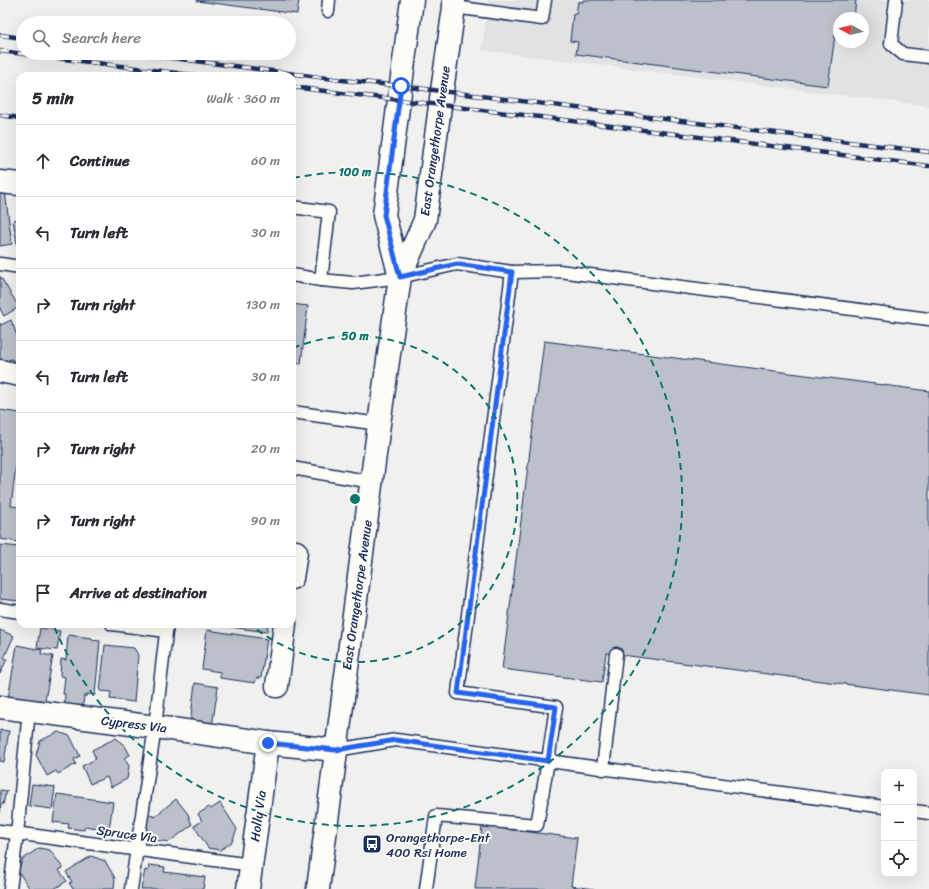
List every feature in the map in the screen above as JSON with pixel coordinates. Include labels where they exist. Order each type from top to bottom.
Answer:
[{"type":"main road","name":"East Orangethorpe Avenue","points":[[400,277],[384,215],[412,0]]},
{"type":"main road","name":"East Orangethorpe Avenue","points":[[318,889],[379,424],[400,277],[425,220],[454,4]]},
{"type":"main road","points":[[0,182],[16,184]]},
{"type":"main road","points":[[0,372],[16,374]]},
{"type":"main road","points":[[277,686],[285,628]]},
{"type":"main road","name":"Cypress Via","points":[[0,707],[268,743],[336,750]]},
{"type":"main road","name":"Holly Via","points":[[248,889],[268,743]]},
{"type":"lane","points":[[454,4],[542,19],[545,0]]},
{"type":"lane","points":[[896,0],[891,44],[903,54],[929,57]]},
{"type":"lane","points":[[296,208],[329,212],[321,280]]},
{"type":"lane","points":[[0,264],[16,266]]},
{"type":"lane","points":[[296,276],[353,283],[400,277],[457,264],[512,272],[559,271],[929,319]]},
{"type":"lane","points":[[426,889],[436,816],[537,824],[556,707],[458,693],[512,272]]},
{"type":"lane","points":[[296,413],[379,424]]},
{"type":"lane","points":[[296,469],[372,482]]},
{"type":"lane","points":[[0,609],[16,611]]},
{"type":"lane","points":[[131,889],[155,727],[167,628]]},
{"type":"lane","points":[[603,769],[616,654]]},
{"type":"lane","points":[[10,889],[29,710]]},
{"type":"lane","points":[[336,750],[396,740],[881,807]]},
{"type":"lane","points":[[917,811],[929,813]]},
{"type":"lane","name":"Spruce Via","points":[[0,831],[251,865]]},
{"type":"shaded area","points":[[488,0],[929,0],[929,106],[482,50]]},
{"type":"building","points":[[197,0],[299,0],[297,14]]},
{"type":"building","points":[[583,0],[856,0],[855,12],[833,12],[833,48],[828,86],[576,54],[578,42],[570,41],[573,14],[576,14],[578,2],[583,2]]},
{"type":"building","points":[[0,192],[5,192],[12,244],[0,246]]},
{"type":"building","points":[[13,220],[16,220],[16,238]]},
{"type":"building","points":[[0,276],[16,302],[16,309],[4,316],[0,309]]},
{"type":"building","points":[[296,304],[308,306],[301,364],[296,363]]},
{"type":"building","points":[[11,320],[16,333],[15,365],[12,359],[0,363],[0,323],[1,325]]},
{"type":"building","points":[[544,341],[929,391],[929,695],[606,653],[602,682],[502,669]]},
{"type":"building","points":[[0,410],[16,412],[16,465],[11,506],[16,507],[16,542],[0,539]]},
{"type":"building","points":[[0,545],[16,547],[16,601],[0,599]]},
{"type":"building","points":[[40,628],[60,631],[57,650],[37,648]]},
{"type":"building","points":[[238,628],[268,628],[267,632]]},
{"type":"building","points":[[0,630],[14,636],[4,658],[7,659],[0,674]]},
{"type":"building","points":[[207,630],[267,639],[261,678],[257,678],[255,683],[220,678],[220,672],[202,669]]},
{"type":"building","points":[[68,635],[92,638],[92,640],[100,641],[95,695],[87,694],[87,696],[84,696],[82,712],[64,710],[65,694],[63,694],[65,677],[60,676],[61,659],[66,660]]},
{"type":"building","points":[[17,645],[42,650],[41,654],[53,656],[44,706],[8,699]]},
{"type":"building","points":[[105,645],[134,648],[138,655],[134,702],[110,699],[111,692],[100,691]]},
{"type":"building","points":[[195,683],[218,687],[212,727],[190,724]]},
{"type":"building","points":[[0,730],[9,731],[4,762],[0,761]]},
{"type":"building","points":[[58,732],[70,736],[80,756],[74,759],[76,764],[58,774],[56,771],[47,776],[36,755],[40,741]]},
{"type":"building","points":[[116,738],[125,746],[130,755],[124,758],[129,766],[127,779],[111,787],[107,777],[90,784],[82,766],[96,759],[92,750]]},
{"type":"building","points":[[32,784],[55,787],[52,809],[29,806]]},
{"type":"building","points":[[0,790],[7,791],[3,805],[1,804],[0,813]]},
{"type":"building","points":[[57,794],[113,802],[109,830],[85,826],[84,830],[68,828],[69,824],[53,822]]},
{"type":"building","points":[[176,799],[188,814],[192,825],[169,842],[155,840],[143,825],[145,818],[151,814],[154,817]]},
{"type":"building","points":[[220,803],[237,829],[232,842],[220,850],[208,848],[194,826],[202,821],[198,814],[209,807],[211,809]]},
{"type":"building","points":[[482,826],[577,838],[571,886],[594,889],[475,889]]},
{"type":"building","points":[[39,848],[50,850],[63,868],[59,870],[67,881],[54,889],[30,889],[18,871],[23,859]]},
{"type":"building","points":[[91,856],[105,861],[115,878],[114,889],[73,889],[69,883],[72,882],[66,872]]},
{"type":"building","points":[[149,865],[165,867],[164,872],[205,877],[203,889],[141,889],[145,870],[148,871]]},
{"type":"railway","points":[[0,35],[16,37]]},
{"type":"railway","points":[[0,51],[16,53]]},
{"type":"railway","points":[[72,60],[169,72]]},
{"type":"railway","points":[[188,60],[280,72]]},
{"type":"railway","points":[[296,74],[929,152]]},
{"type":"railway","points":[[296,87],[929,166]]},
{"type":"railway","points":[[0,115],[16,117]]},
{"type":"place","name":"Orangethorpe-Ent 400 Rsi Home","points":[[372,844]]},
{"type":"route","points":[[268,743],[336,750],[396,740],[548,761],[556,707],[458,693],[512,272],[457,264],[400,277],[384,215],[401,86]]}]
